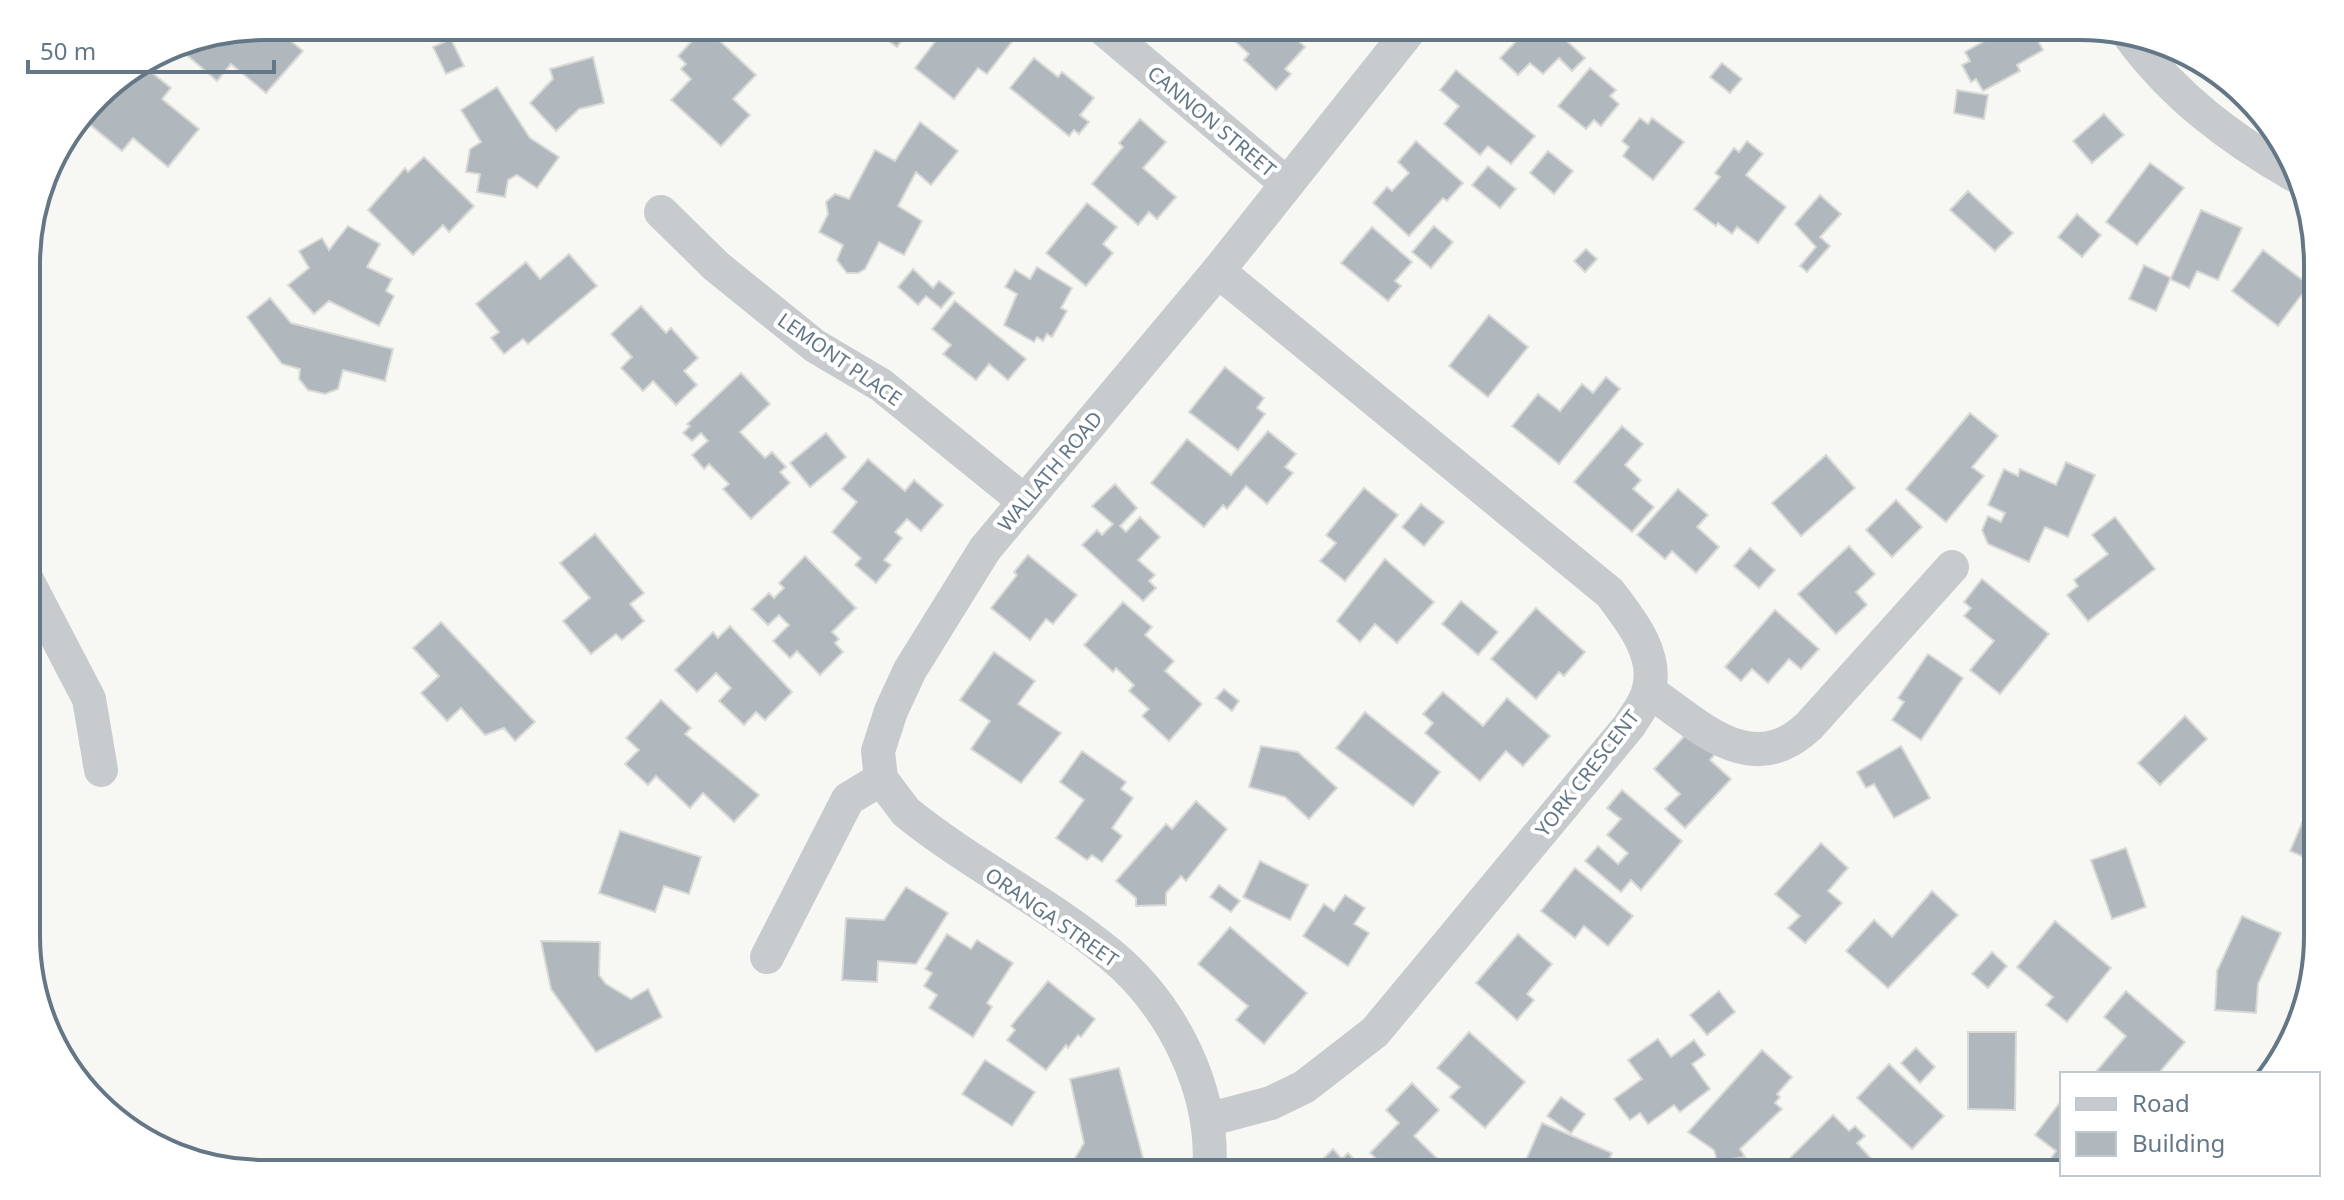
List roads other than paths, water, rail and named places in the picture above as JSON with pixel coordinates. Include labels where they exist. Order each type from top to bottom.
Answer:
[{"type":"street","name":"CANNON STREET","points":[[1117,40],[1287,184]]},
{"type":"street","name":"WALLATH ROAD","points":[[881,779],[878,751],[910,670],[985,549],[1218,271],[1402,40]]},
{"type":"street","points":[[2140,49],[2176,90],[2211,122],[2282,167]]},
{"type":"street","name":"LEMONT PLACE","points":[[661,212],[716,266],[815,346],[881,385],[1024,501]]},
{"type":"street","name":"YORK CRESCENT","points":[[1207,1120],[1271,1103],[1304,1087],[1375,1032],[1629,726],[1649,691],[1648,663],[1640,633],[1610,593],[1218,271]]},
{"type":"street","points":[[1649,691],[1728,744],[1757,751],[1786,744],[1809,726],[1952,567]]},
{"type":"street","points":[[40,605],[89,699],[101,770]]},
{"type":"street","points":[[767,957],[848,799],[881,779]]},
{"type":"street","name":"ORANGA STREET","points":[[881,779],[906,812],[1111,955],[1150,994],[1172,1026],[1194,1072],[1207,1120],[1208,1160]]}]
